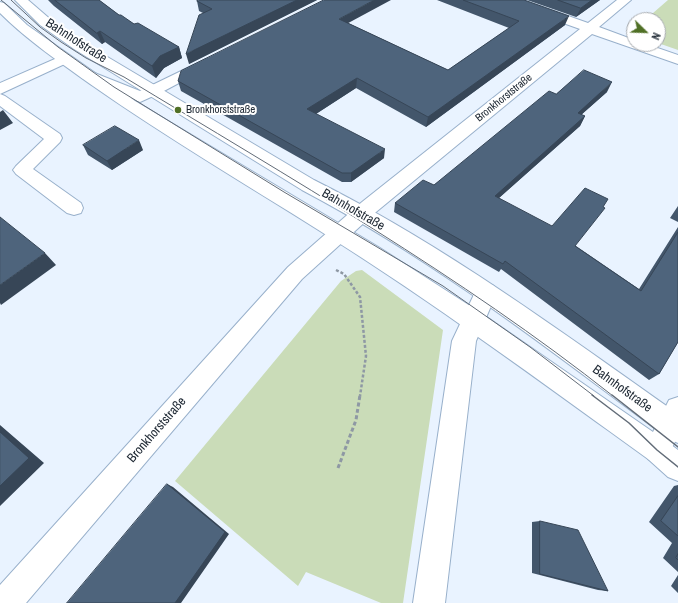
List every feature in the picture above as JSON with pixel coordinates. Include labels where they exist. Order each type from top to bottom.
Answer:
[{"type":"main road","name":"Bahnhofstraße","points":[[21,0],[44,22],[79,46],[308,185],[349,224],[473,320],[657,450],[678,467]]},
{"type":"main road","points":[[511,0],[678,60]]},
{"type":"main road","name":"Bronkhorststraße","points":[[5,603],[295,273],[349,224],[625,0]]},
{"type":"main road","name":"Bahnhofstraße","points":[[0,6],[22,28],[129,104],[349,224],[486,292],[676,421]]},
{"type":"main road","points":[[155,91],[171,80],[220,55]]},
{"type":"main road","points":[[0,89],[64,59]]},
{"type":"main road","name":"Bahnhofstraße","points":[[87,75],[140,97],[155,91]]},
{"type":"main road","points":[[0,99],[54,138],[22,170],[74,208]]},
{"type":"main road","points":[[429,603],[464,341],[486,292]]},
{"type":"main road","points":[[657,450],[664,435],[676,421]]},
{"type":"path","points":[[313,257],[344,274],[360,297],[366,356],[356,420],[338,468]]},
{"type":"green space","points":[[668,0],[678,0],[678,50],[666,46],[666,12],[654,12]]},
{"type":"green space","points":[[362,270],[443,330],[403,603],[381,603],[306,572],[298,586],[175,481],[341,281],[356,271]]},
{"type":"building","points":[[55,0],[99,0],[134,24],[138,23],[179,47],[160,56],[152,66],[100,31],[97,33]]},
{"type":"building","points":[[297,0],[186,54],[199,15],[212,9],[197,1]]},
{"type":"building","points":[[324,0],[374,0],[339,19],[448,70],[519,21],[463,0],[524,0],[569,16],[428,117],[357,78],[307,109],[385,149],[351,173],[342,173],[178,81],[181,71]]},
{"type":"building","points":[[558,0],[592,0],[581,8]]},
{"type":"building","points":[[584,70],[612,82],[578,113],[585,116],[495,196],[552,226],[585,188],[608,199],[603,207],[605,208],[575,246],[641,291],[678,232],[678,342],[659,374],[505,261],[503,264],[395,203],[423,180],[434,185],[549,91],[556,94]]},
{"type":"building","points":[[115,126],[139,140],[107,161],[83,145]]},
{"type":"building","points":[[0,217],[45,253],[0,285]]},
{"type":"building","points":[[0,432],[29,458],[0,486]]},
{"type":"building","points":[[167,484],[225,532],[175,603],[67,603]]},
{"type":"building","points":[[678,496],[678,536],[661,521]]},
{"type":"building","points":[[540,521],[578,530],[608,591],[540,574]]},
{"type":"tram line","points":[[1,0],[58,47],[114,87],[284,192],[443,286],[530,347],[594,396]]},
{"type":"tram line","points":[[11,0],[40,27],[86,58],[124,77],[311,190],[435,269],[495,309],[613,396]]},
{"type":"tram line","points":[[592,395],[629,423],[657,450],[678,467]]},
{"type":"tram line","points":[[612,395],[678,447]]},
{"type":"place","name":"Bronkhorststraße","points":[[178,110]]}]
